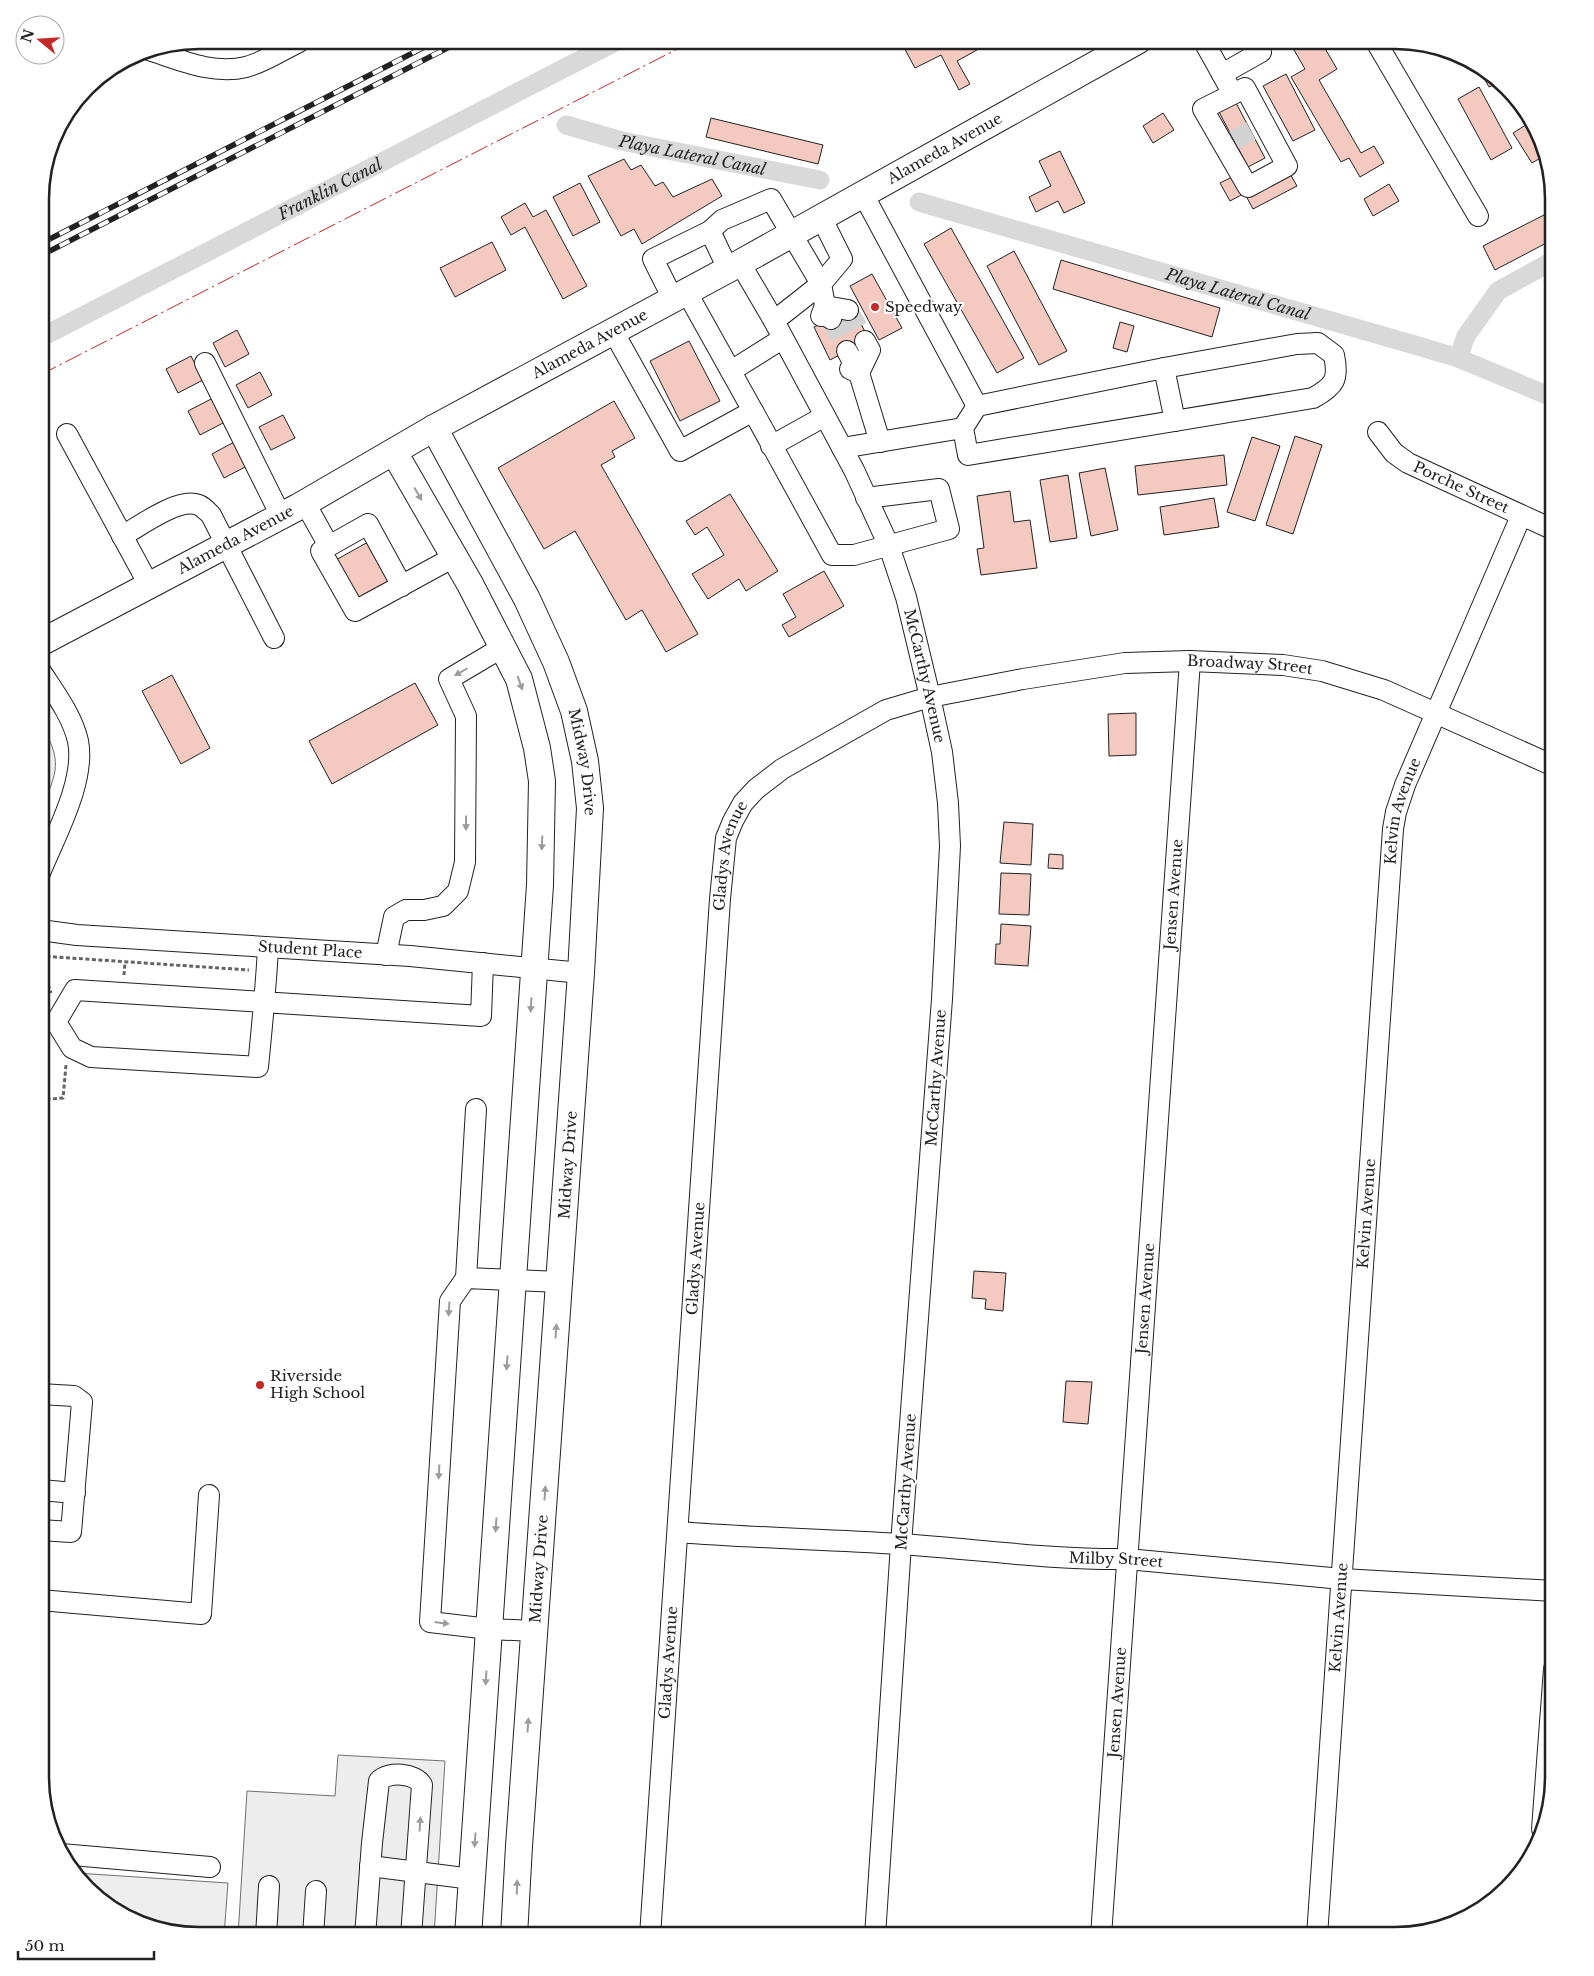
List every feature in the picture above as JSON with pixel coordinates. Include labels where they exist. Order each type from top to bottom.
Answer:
[{"type":"main road","name":"Alameda Avenue","points":[[49,638],[281,516],[434,428],[734,266],[1123,49]]},
{"type":"main road","name":"Midway Drive","points":[[434,428],[527,599],[556,662],[574,711],[585,761],[590,808],[581,973],[515,1927]]},
{"type":"main road","points":[[394,452],[454,557],[519,679],[529,711],[542,781],[543,842],[469,1927]]},
{"type":"street","points":[[162,54],[208,68],[228,70],[259,62],[285,49]]},
{"type":"street","points":[[1208,49],[1233,94]]},
{"type":"street","points":[[1222,74],[1261,52],[1260,49]]},
{"type":"street","points":[[1380,49],[1478,216]]},
{"type":"street","points":[[1245,88],[1243,135],[1203,109],[1233,94],[1245,88]]},
{"type":"street","points":[[864,194],[977,406]]},
{"type":"street","points":[[830,315],[821,284],[771,199],[722,220],[710,232],[654,259],[731,371],[832,555],[854,556],[950,529],[939,490],[866,498]]},
{"type":"street","points":[[774,321],[821,284],[842,259],[821,217]]},
{"type":"street","name":"McCarthy Avenue","points":[[710,232],[774,321],[842,448],[888,546],[906,597],[942,752],[950,846],[923,1275],[901,1544],[876,1927]]},
{"type":"street","points":[[614,331],[680,452],[753,411]]},
{"type":"street","points":[[731,371],[782,339]]},
{"type":"street","points":[[865,342],[870,350],[859,373],[880,442]]},
{"type":"street","points":[[1318,343],[1334,355],[1338,372],[1330,388],[1313,398],[968,455],[963,428],[977,406],[1164,368],[1297,344],[1318,343]]},
{"type":"street","points":[[842,354],[842,366],[859,373]]},
{"type":"street","points":[[205,363],[281,516]]},
{"type":"street","points":[[1164,368],[1175,421]]},
{"type":"street","points":[[771,446],[825,416]]},
{"type":"street","points":[[842,448],[963,428]]},
{"type":"street","name":"Porche Street","points":[[1378,432],[1394,453],[1408,463],[1545,526]]},
{"type":"street","points":[[66,434],[149,585]]},
{"type":"street","points":[[305,502],[329,546]]},
{"type":"street","points":[[122,536],[171,508],[189,503],[197,504],[211,515],[274,638]]},
{"type":"street","name":"Kelvin Avenue","points":[[1319,1927],[1396,812],[1405,785],[1521,516]]},
{"type":"street","points":[[402,586],[368,524],[321,551],[355,612],[402,586],[454,557]]},
{"type":"street","points":[[386,954],[394,917],[406,910],[424,910],[443,906],[458,891],[465,862],[466,716],[449,679],[503,647]]},
{"type":"street","name":"Broadway Street","points":[[930,697],[1023,679],[1125,663],[1190,661],[1283,665],[1322,671],[1359,681],[1545,762]]},
{"type":"street","name":"Jensen Avenue","points":[[1102,1927],[1190,661]]},
{"type":"street","points":[[49,684],[70,718],[78,740],[80,754],[78,777],[49,850]]},
{"type":"street","name":"Gladys Avenue","points":[[651,1927],[720,899],[726,838],[743,803],[756,789],[782,769],[886,710],[930,697]]},
{"type":"street","name":"Student Place","points":[[49,931],[268,948],[386,954],[534,970],[581,973]]},
{"type":"street","points":[[268,948],[267,972],[264,1003],[258,1066],[91,1057],[72,1048],[56,1022],[75,990],[264,1003],[481,1016],[483,963]]},
{"type":"street","points":[[476,1109],[466,1278],[450,1301],[430,1622],[489,1629],[535,1631]]},
{"type":"street","points":[[466,1278],[560,1282]]},
{"type":"street","points":[[49,1395],[74,1396],[82,1402],[71,1532],[49,1531]]},
{"type":"street","points":[[49,1491],[75,1493]]},
{"type":"street","points":[[49,1601],[201,1614],[209,1495]]},
{"type":"street","name":"Milby Street","points":[[678,1532],[755,1539],[901,1544],[1092,1559],[1127,1559],[1342,1579],[1545,1590]]},
{"type":"street","points":[[366,1927],[379,1781],[387,1776],[400,1775],[415,1778],[422,1785],[412,1927]]},
{"type":"street","points":[[70,1855],[210,1867]]},
{"type":"street","points":[[370,1866],[472,1879]]},
{"type":"street","points":[[267,1927],[269,1886]]},
{"type":"street","points":[[314,1927],[316,1891]]},
{"type":"path","points":[[49,957],[267,972]]},
{"type":"path","points":[[49,987],[53,999]]},
{"type":"shaded area","points":[[49,740],[55,757],[54,776],[49,791]]},
{"type":"shaded area","points":[[338,1755],[445,1761],[435,1927],[239,1927],[247,1791],[335,1796]]},
{"type":"shaded area","points":[[84,1874],[228,1883],[225,1927],[189,1927],[150,1919],[132,1912],[100,1890]]},
{"type":"building","points":[[905,49],[979,49],[957,61],[970,84],[959,90],[941,55],[915,68]]},
{"type":"building","points":[[1293,49],[1325,49],[1337,69],[1319,80],[1361,153],[1374,146],[1384,163],[1360,177],[1349,158],[1341,162],[1291,77],[1305,69]]},
{"type":"building","points":[[1286,74],[1315,130],[1293,141],[1263,86]]},
{"type":"building","points":[[1484,78],[1493,85],[1489,87]]},
{"type":"building","points":[[1479,87],[1512,148],[1491,160],[1458,99]]},
{"type":"building","points":[[1235,101],[1265,158],[1248,167],[1218,110]]},
{"type":"building","points":[[1163,113],[1174,130],[1153,143],[1143,126]]},
{"type":"building","points":[[711,118],[823,145],[818,164],[706,137]]},
{"type":"building","points":[[1526,125],[1539,159],[1532,163],[1513,133]]},
{"type":"building","points":[[1060,151],[1085,203],[1064,213],[1058,201],[1036,212],[1029,197],[1051,186],[1039,161]]},
{"type":"building","points":[[624,159],[631,170],[641,165],[655,186],[663,182],[673,197],[712,179],[722,196],[642,244],[634,229],[621,236],[588,176]]},
{"type":"building","points":[[1289,172],[1297,186],[1253,209],[1246,196]]},
{"type":"building","points":[[1234,176],[1243,194],[1230,201],[1220,183]]},
{"type":"building","points":[[580,183],[600,222],[573,236],[553,197]]},
{"type":"building","points":[[1389,184],[1399,201],[1373,216],[1364,199]]},
{"type":"building","points":[[525,203],[533,217],[546,210],[587,286],[563,299],[525,227],[511,235],[501,217]]},
{"type":"building","points":[[1544,215],[1545,244],[1495,270],[1483,246]]},
{"type":"building","points":[[951,228],[1024,358],[997,373],[924,244]]},
{"type":"building","points":[[492,242],[506,270],[455,297],[440,268]]},
{"type":"building","points":[[1014,251],[1067,351],[1039,365],[987,266]]},
{"type":"building","points":[[1061,260],[1220,308],[1212,337],[1053,289]]},
{"type":"building","points":[[872,274],[902,328],[879,340],[850,286]]},
{"type":"building","points":[[852,307],[869,339],[830,360],[814,327]]},
{"type":"building","points":[[1120,322],[1134,326],[1127,352],[1113,348]]},
{"type":"building","points":[[237,330],[249,354],[225,367],[213,343]]},
{"type":"building","points":[[689,341],[720,401],[680,421],[650,361]]},
{"type":"building","points":[[191,356],[203,380],[178,393],[166,369]]},
{"type":"building","points":[[260,372],[272,395],[248,408],[236,385]]},
{"type":"building","points":[[213,398],[225,422],[200,435],[188,411]]},
{"type":"building","points":[[614,401],[635,438],[612,451],[615,457],[601,465],[698,634],[666,652],[642,610],[626,620],[575,531],[544,549],[498,468]]},
{"type":"building","points":[[283,415],[295,438],[271,450],[259,427]]},
{"type":"building","points":[[1295,436],[1322,445],[1293,534],[1266,525]]},
{"type":"building","points":[[1252,437],[1280,446],[1255,521],[1227,512]]},
{"type":"building","points":[[236,441],[249,465],[224,478],[212,454]]},
{"type":"building","points":[[1224,455],[1227,485],[1138,495],[1135,466]]},
{"type":"building","points":[[1105,468],[1118,530],[1091,536],[1079,473]]},
{"type":"building","points":[[1068,475],[1077,538],[1050,542],[1040,480]]},
{"type":"building","points":[[1010,491],[1014,522],[1030,520],[1037,568],[981,575],[977,549],[984,548],[977,496]]},
{"type":"building","points":[[730,494],[778,571],[746,591],[739,579],[708,599],[692,574],[724,555],[707,527],[695,535],[686,521]]},
{"type":"building","points":[[1214,498],[1219,527],[1164,535],[1160,507]]},
{"type":"building","points":[[368,542],[389,581],[355,600],[334,561]]},
{"type":"building","points":[[824,571],[844,606],[789,637],[782,625],[796,617],[783,594]]},
{"type":"building","points":[[172,675],[210,748],[181,764],[142,691]]},
{"type":"building","points":[[415,683],[438,725],[332,784],[309,741]]},
{"type":"building","points":[[1136,713],[1136,755],[1109,756],[1108,714]]},
{"type":"building","points":[[1004,822],[1033,824],[1031,865],[1000,863]]},
{"type":"building","points":[[1049,854],[1063,855],[1063,869],[1048,868]]},
{"type":"building","points":[[1001,873],[1031,874],[1029,915],[999,914]]},
{"type":"building","points":[[1001,924],[1031,926],[1028,966],[995,964],[996,944],[1000,944]]},
{"type":"building","points":[[974,1271],[1006,1273],[1003,1311],[985,1309],[986,1299],[972,1298]]},
{"type":"building","points":[[1066,1381],[1092,1382],[1088,1424],[1063,1422]]},
{"type":"waterway","name":"Franklin Canal","points":[[49,333],[602,49]]},
{"type":"waterway","name":"Playa Lateral Canal","points":[[566,125],[622,141],[820,180]]},
{"type":"waterway","name":"Playa Lateral Canal","points":[[919,202],[1458,358],[1545,394]]},
{"type":"waterway","points":[[1458,358],[1466,336],[1498,291],[1545,265]]},
{"type":"tunnel","points":[[1234,140],[1251,131]]},
{"type":"tunnel","points":[[848,310],[865,341]]},
{"type":"tunnel","points":[[831,319],[847,351]]},
{"type":"railway","points":[[49,239],[420,49]]},
{"type":"railway","points":[[49,251],[445,49]]},
{"type":"power","points":[[49,370],[677,49]]},
{"type":"place","name":"Speedway","points":[[875,307]]},
{"type":"place","name":"Riverside High School","points":[[260,1385]]}]
